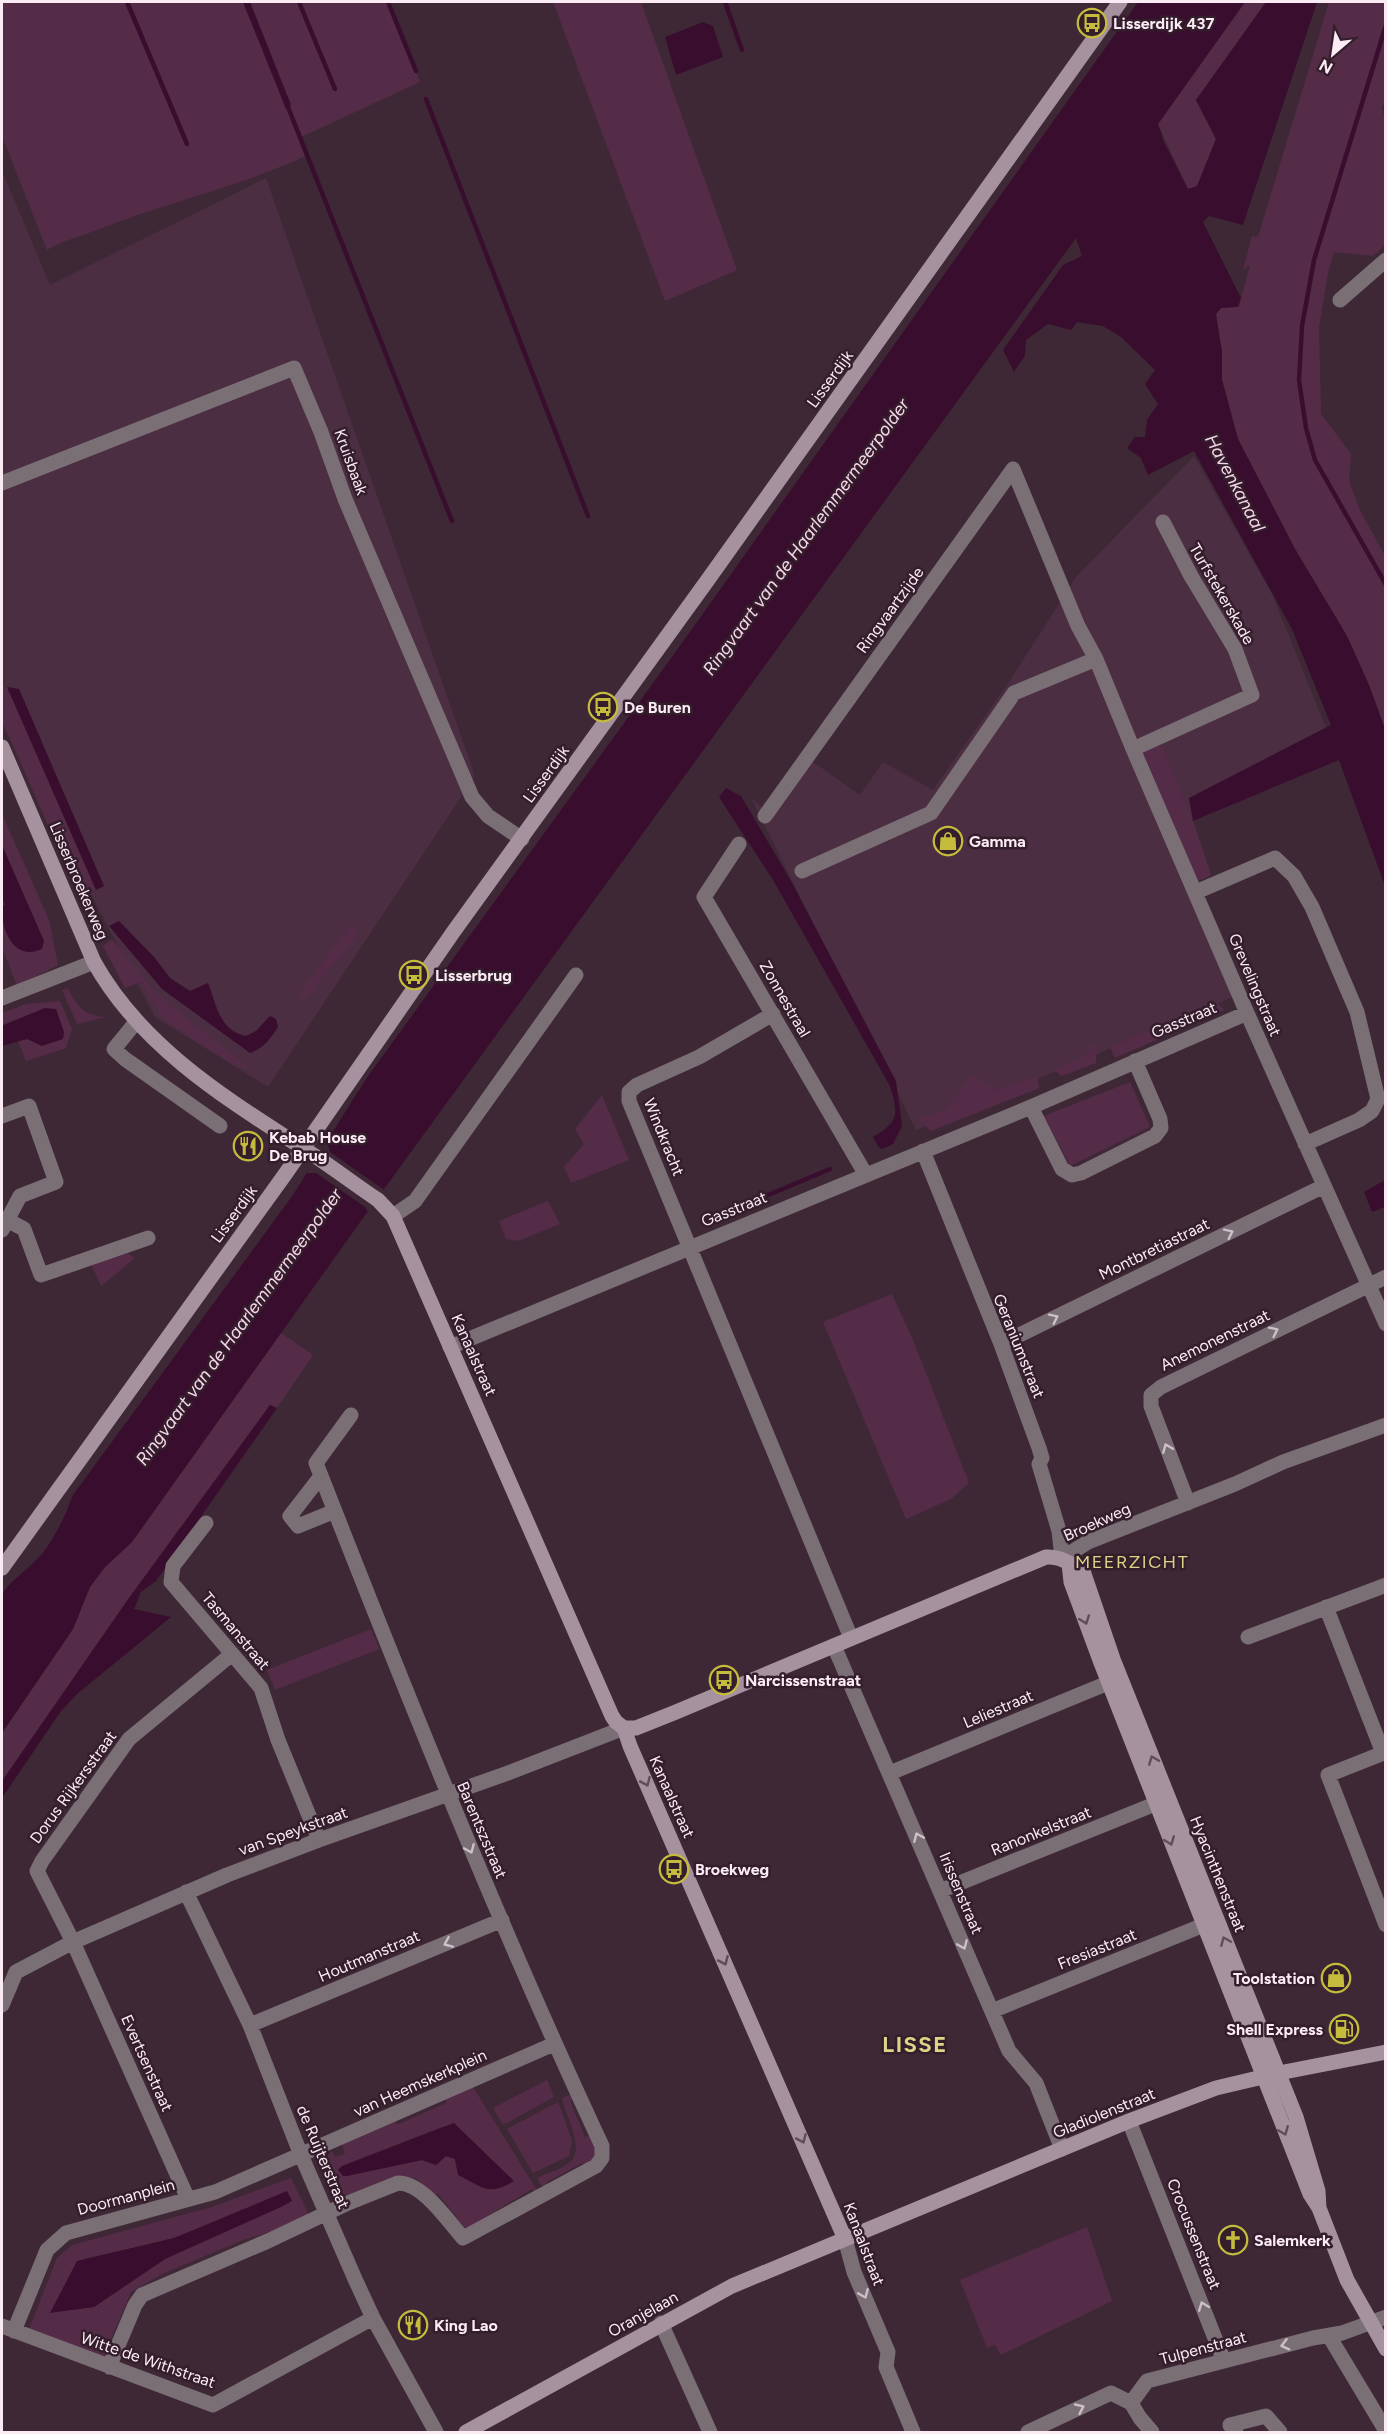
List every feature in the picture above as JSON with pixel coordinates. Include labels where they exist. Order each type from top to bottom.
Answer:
[{"type":"main road","name":"Lisserdijk","points":[[2,1568],[1120,2]]},
{"type":"main road","name":"Lisserbroekerweg","points":[[2,747],[94,962],[107,984],[136,1022],[182,1064],[378,1200]]},
{"type":"main road","name":"Kanaalstraat","points":[[378,1200],[393,1216],[612,1716],[624,1728],[845,2239]]},
{"type":"main road","name":"Broekweg","points":[[624,1728],[630,1729],[644,1725],[1038,1560],[1046,1557],[1065,1561]]},
{"type":"main road","name":"Hyacinthenstraat","points":[[1065,1561],[1082,1568],[1086,1575],[1114,1680],[1155,1804],[1279,2073],[1296,2117],[1318,2191],[1319,2208]]},
{"type":"main road","name":"Hyacinthenstraat","points":[[1114,1680],[1210,1923],[1262,2077],[1310,2194],[1319,2208],[1347,2280],[1386,2349]]},
{"type":"main road","name":"Gladiolenstraat","points":[[845,2239],[1130,2121],[1216,2088],[1386,2052]]},
{"type":"main road","name":"Oranjelaan","points":[[466,2433],[732,2286],[845,2239]]},
{"type":"street","points":[[1340,300],[1386,260]]},
{"type":"street","name":"Kruisbaak","points":[[2,483],[294,368],[345,498],[471,797],[488,816],[522,839]]},
{"type":"street","name":"Ringvaartzijde","points":[[765,816],[1013,469],[1034,521]]},
{"type":"street","name":"Grevelingstraat","points":[[1034,521],[1078,626],[1096,659],[1247,1013],[1386,1324]]},
{"type":"street","name":"Turfstekerskade","points":[[1133,749],[1252,695],[1235,649],[1185,566],[1163,522]]},
{"type":"street","points":[[802,871],[931,813],[1014,693],[1096,659]]},
{"type":"street","name":"Zonnestraal","points":[[739,843],[704,897],[866,1175]]},
{"type":"street","points":[[1196,892],[1275,858],[1294,876],[1312,907],[1357,1012],[1378,1099],[1372,1111],[1359,1120],[1305,1144]]},
{"type":"street","points":[[2,998],[94,962]]},
{"type":"street","points":[[393,1216],[415,1201],[576,975]]},
{"type":"street","name":"Gasstraat","points":[[450,1347],[1031,1107],[1247,1013]]},
{"type":"street","name":"Windkracht","points":[[690,1246],[629,1101],[629,1092],[637,1085],[699,1057],[772,1014]]},
{"type":"street","points":[[136,1022],[114,1049],[220,1126]]},
{"type":"street","points":[[1031,1107],[1062,1169],[1072,1175],[1081,1173],[1155,1136],[1161,1128],[1160,1119],[1135,1061]]},
{"type":"street","points":[[2,1116],[29,1106],[56,1182],[20,1196],[4,1225],[24,1229],[41,1275],[148,1238]]},
{"type":"street","name":"Geraniumstraat","points":[[923,1151],[1001,1344],[1039,1448],[1042,1458],[1039,1464],[1059,1531],[1065,1561]]},
{"type":"street","name":"Montbretiastraat","points":[[1001,1344],[1324,1186]]},
{"type":"street","points":[[690,1246],[851,1638]]},
{"type":"street","points":[[1368,1285],[1386,1277]]},
{"type":"street","name":"Anemonenstraat","points":[[1188,1503],[1151,1407],[1151,1395],[1161,1387],[1368,1285]]},
{"type":"street","points":[[335,1511],[298,1526],[290,1516],[321,1476],[316,1463],[351,1415]]},
{"type":"street","name":"Broekweg","points":[[1065,1561],[1088,1542],[1235,1484],[1269,1468],[1386,1425]]},
{"type":"street","name":"Barentszstraat","points":[[321,1476],[447,1795],[554,2043],[602,2146],[602,2158],[596,2166],[463,2238],[418,2188],[407,2183],[398,2183],[327,2213]]},
{"type":"street","name":"Tasmanstraat","points":[[206,1522],[173,1566],[171,1582],[261,1688],[278,1740],[319,1840]]},
{"type":"street","points":[[1248,1637],[1386,1586]]},
{"type":"street","points":[[1326,1607],[1384,1753],[1328,1775],[1381,1899],[1386,1925]]},
{"type":"street","name":"Irissenstraat","points":[[834,1646],[1009,2051],[1035,2083],[1062,2149]]},
{"type":"street","name":"Dorus Rijkersstraat","points":[[73,1942],[37,1871],[42,1861],[129,1739],[232,1654]]},
{"type":"street","name":"Leliestraat","points":[[890,1773],[1114,1680]]},
{"type":"street","name":"van Speykstraat","points":[[2,2005],[16,1972],[73,1942],[186,1892],[319,1840],[447,1795],[624,1728]]},
{"type":"street","name":"Ranonkelstraat","points":[[940,1891],[1155,1804]]},
{"type":"street","name":"de Ruijterstraat","points":[[186,1892],[250,2025],[301,2155],[373,2318],[436,2433]]},
{"type":"street","name":"Houtmanstraat","points":[[250,2025],[502,1920]]},
{"type":"street","name":"Fresiastraat","points":[[992,2011],[1210,1923]]},
{"type":"street","name":"Evertsenstraat","points":[[73,1942],[188,2199]]},
{"type":"street","name":"van Heemskerkplein","points":[[301,2155],[554,2043]]},
{"type":"street","name":"Crocussenstraat","points":[[1130,2121],[1224,2361]]},
{"type":"street","name":"Doormanplein","points":[[8,2329],[47,2250],[66,2233],[214,2192],[301,2155]]},
{"type":"street","points":[[109,2367],[135,2305],[142,2295],[327,2213]]},
{"type":"street","name":"Kanaalstraat","points":[[845,2239],[854,2272],[888,2352],[886,2367],[912,2433]]},
{"type":"street","name":"Tulpenstraat","points":[[1131,2403],[1147,2381],[1313,2338],[1329,2336],[1386,2317]]},
{"type":"street","name":"Witte de Withstraat","points":[[8,2329],[213,2405],[373,2318]]},
{"type":"street","points":[[661,2324],[710,2433]]},
{"type":"street","points":[[1329,2336],[1386,2430]]},
{"type":"street","points":[[1028,2433],[1111,2393],[1131,2403],[1152,2433]]},
{"type":"street","points":[[1236,2433],[1230,2425],[1266,2416],[1280,2433]]},
{"type":"shaded area","points":[[2,2],[243,2],[286,108],[291,105],[250,2],[389,2],[420,82],[301,137],[308,155],[255,176],[120,221],[47,250],[2,136]]},
{"type":"shaded area","points":[[553,2],[641,2],[737,270],[665,301]]},
{"type":"shaded area","points":[[1245,2],[1266,2],[1196,100],[1216,139],[1197,186],[1188,189],[1158,124]]},
{"type":"shaded area","points":[[1329,2],[1385,2],[1386,103],[1382,106],[1386,127],[1385,245],[1373,256],[1334,252],[1319,327],[1321,414],[1351,454],[1349,481],[1360,510],[1385,556],[1385,729],[1369,685],[1347,636],[1295,549],[1238,439],[1222,379],[1222,352],[1216,314],[1221,308],[1239,306],[1250,265],[1243,270],[1252,236],[1258,237]]},
{"type":"shaded area","points":[[2,171],[50,285],[266,178],[475,776],[268,1087],[155,1017],[2,724]]},
{"type":"shaded area","points":[[1194,456],[1272,594],[1339,760],[1193,821],[1162,827],[1235,996],[916,1130],[751,798],[766,811],[806,757],[860,795],[883,762],[933,790],[1009,682],[1076,577]]},
{"type":"shaded area","points":[[7,687],[96,890],[79,896],[2,720],[2,689]]},
{"type":"shaded area","points":[[1162,746],[1193,821],[1211,875],[1197,882],[1142,749]]},
{"type":"shaded area","points":[[2,814],[49,920],[58,965],[17,986],[2,947],[2,919],[13,945],[2,845]]},
{"type":"shaded area","points":[[351,924],[358,935],[306,998],[296,998]]},
{"type":"shaded area","points":[[112,939],[156,993],[250,1069],[229,1062],[165,1020],[141,982],[125,988],[103,946]]},
{"type":"shaded area","points":[[68,988],[83,1009],[92,1015],[106,1017],[77,1024],[62,990]]},
{"type":"shaded area","points":[[60,1001],[72,1029],[66,1048],[26,1061],[18,1041],[28,1039],[45,1008],[2,1025],[2,1013],[26,1004]]},
{"type":"shaded area","points":[[1217,1002],[1224,1010],[1115,1058],[1110,1047]]},
{"type":"shaded area","points":[[1092,1042],[1097,1047],[1096,1063],[1062,1076],[1054,1070],[1089,1053]]},
{"type":"shaded area","points":[[973,1074],[995,1090],[1037,1076],[1039,1088],[931,1131],[918,1119],[944,1111]]},
{"type":"shaded area","points":[[1130,1082],[1150,1127],[1070,1166],[1044,1116]]},
{"type":"shaded area","points":[[602,1095],[629,1160],[571,1183],[564,1167],[584,1144],[575,1129]]},
{"type":"shaded area","points":[[548,1201],[560,1224],[518,1241],[506,1239],[499,1221]]},
{"type":"shaded area","points":[[125,1251],[135,1258],[101,1286],[91,1264]]},
{"type":"shaded area","points":[[892,1294],[913,1340],[969,1483],[951,1499],[906,1519],[823,1322]]},
{"type":"shaded area","points":[[281,1333],[313,1355],[277,1408],[270,1405],[129,1598],[2,1781],[2,1733],[73,1629],[90,1587],[105,1567],[132,1542]]},
{"type":"shaded area","points":[[371,1629],[379,1649],[275,1690],[267,1670]]},
{"type":"shaded area","points":[[547,2080],[554,2097],[503,2125],[493,2108]]},
{"type":"shaded area","points":[[473,2087],[538,2192],[535,2194],[532,2189],[464,2228],[454,2220],[457,2217],[438,2194],[434,2196],[416,2179],[408,2177],[343,2195],[332,2193],[323,2167],[332,2151],[335,2157],[345,2154],[342,2144],[395,2121],[397,2125],[446,2103],[445,2099]],"holes":[[[444,2126],[460,2130],[513,2181],[458,2175],[455,2159],[446,2156],[436,2165],[422,2160],[347,2176],[338,2170],[342,2166]]]},
{"type":"shaded area","points":[[571,2094],[573,2099],[570,2101],[585,2137],[590,2135],[595,2148],[595,2157],[584,2166],[582,2163],[547,2182],[549,2187],[543,2189],[537,2178],[564,2166],[575,2155],[573,2131],[562,2098]]},
{"type":"shaded area","points":[[558,2102],[572,2140],[569,2156],[533,2173],[507,2129]]},
{"type":"shaded area","points":[[291,2178],[307,2211],[307,2216],[289,2226],[243,2240],[162,2274],[131,2292],[111,2339],[107,2364],[27,2334],[57,2258],[72,2245],[212,2207]],"holes":[[[291,2201],[165,2259],[94,2307],[67,2310],[83,2259],[156,2243]]]},
{"type":"shaded area","points":[[1087,2227],[1112,2301],[1001,2355],[995,2345],[987,2348],[960,2280]]},
{"type":"water","points":[[243,2],[250,2],[291,105],[286,109]]},
{"type":"water","points":[[1138,2],[1245,2],[1158,124],[1164,142],[1188,189],[1197,186],[1216,139],[1196,100],[1266,2],[1317,2],[1243,225],[1209,216],[1203,222],[1241,298],[1238,307],[1221,308],[1216,314],[1222,352],[1222,380],[1238,439],[1295,549],[1347,636],[1369,685],[1385,729],[1385,886],[1339,760],[1193,821],[1189,798],[1331,725],[1292,629],[1194,451],[1148,475],[1141,458],[1127,448],[1135,437],[1145,437],[1147,420],[1158,404],[1145,384],[1155,370],[1121,337],[1103,326],[1077,322],[1071,330],[1048,324],[1026,340],[1025,356],[1014,372],[1003,350],[1063,265],[1082,256],[1076,238],[368,1211],[132,1542],[105,1567],[90,1587],[73,1629],[2,1733],[2,1594],[47,1547],[60,1526],[73,1495],[293,1195],[366,1079],[677,650]]},
{"type":"water","points":[[703,22],[713,26],[723,57],[676,75],[665,37]]},
{"type":"water","points":[[7,687],[19,689],[104,886],[96,890]]},
{"type":"water","points":[[726,788],[741,796],[792,883],[896,1081],[902,1126],[893,1144],[882,1149],[873,1137],[888,1126],[895,1116],[895,1104],[890,1086],[773,880],[719,797]]},
{"type":"water","points":[[2,845],[44,941],[42,949],[32,952],[24,951],[11,942],[7,934],[2,916],[2,907],[5,905],[2,897]]},
{"type":"water","points":[[119,921],[155,958],[170,978],[190,991],[208,983],[224,1023],[237,1033],[246,1036],[256,1031],[270,1016],[276,1019],[278,1027],[263,1046],[250,1053],[162,989],[109,926]]},
{"type":"water","points":[[45,1008],[56,1009],[64,1032],[63,1039],[42,1046],[27,1039],[2,1046],[2,1026]]},
{"type":"water","points":[[1385,1180],[1385,1207],[1372,1212],[1364,1192]]},
{"type":"water","points":[[270,1405],[277,1408],[156,1581],[141,1592],[134,1609],[171,1617],[77,1694],[61,1711],[2,1798],[2,1781],[129,1598]]},
{"type":"water","points":[[454,2123],[514,2181],[498,2188],[480,2186],[458,2175],[455,2159],[446,2156],[436,2165],[422,2160],[347,2176],[343,2176],[338,2170],[342,2166]]},
{"type":"water","points":[[287,2191],[292,2201],[165,2259],[94,2307],[50,2313],[77,2261],[174,2238]]},
{"type":"pier","points":[[327,1141],[330,1152],[387,1192],[369,1214],[365,1207],[316,1173],[305,1173]]},
{"type":"waterway","points":[[127,2],[187,144]]},
{"type":"waterway","points":[[299,2],[335,89]]},
{"type":"waterway","points":[[388,2],[416,71]]},
{"type":"waterway","points":[[725,2],[742,50]]},
{"type":"waterway","points":[[1386,25],[1314,260],[1302,326],[1299,380],[1306,428],[1315,460],[1386,585]]},
{"type":"waterway","points":[[426,99],[588,516]]},
{"type":"waterway","points":[[288,107],[452,521]]},
{"type":"waterway","points":[[704,1222],[830,1169]]},
{"type":"place","name":"Lisserdijk 437","points":[[1092,23]]},
{"type":"place","name":"De Buren","points":[[603,707]]},
{"type":"place","name":"Gamma","points":[[948,841]]},
{"type":"place","name":"Lisserbrug","points":[[414,975]]},
{"type":"place","name":"Kebab House De Brug","points":[[248,1146]]},
{"type":"place","name":"Narcissenstraat","points":[[724,1680]]},
{"type":"place","name":"Broekweg","points":[[674,1869]]},
{"type":"place","name":"Toolstation","points":[[1336,1978]]},
{"type":"place","name":"Shell Express","points":[[1344,2029]]},
{"type":"place","name":"Salemkerk","points":[[1233,2240]]},
{"type":"place","name":"King Lao","points":[[413,2325]]},
{"type":"district","name":"MEERZICHT","points":[[1132,1562]]},
{"type":"district","name":"LISSE","points":[[915,2044]]},
{"type":"water label","name":"Havenkanaal","points":[[1235,483]]},
{"type":"water label","name":"Ringvaart van de Haarlemmermeerpolder","points":[[806,537]]},
{"type":"water label","name":"Ringvaart van de Haarlemmermeerpolder","points":[[239,1327]]}]
